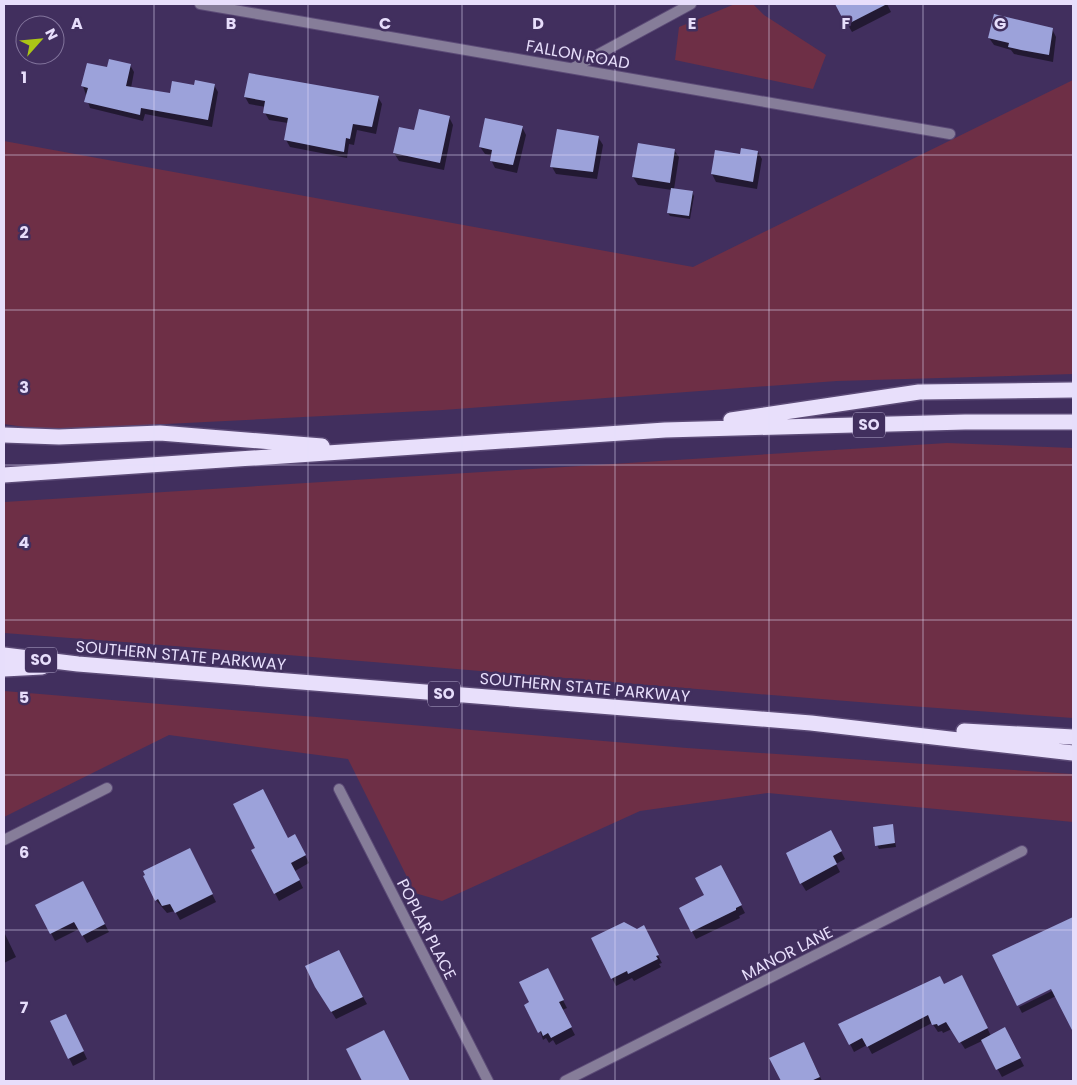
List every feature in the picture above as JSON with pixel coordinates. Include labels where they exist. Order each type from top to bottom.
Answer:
[{"type":"highway","points":[[665,430],[919,392],[1073,390]]},
{"type":"highway","name":"SO","points":[[4,475],[665,430],[965,422],[1073,422]]},
{"type":"highway","points":[[4,435],[59,438],[160,433],[374,450]]},
{"type":"highway","name":"SOUTHERN STATE PARKWAY","points":[[4,655],[78,664],[811,723],[1073,753]]},
{"type":"highway","points":[[4,669],[78,664]]},
{"type":"highway","points":[[811,723],[1073,737]]},
{"type":"street","name":"FALLON ROAD","points":[[200,4],[950,134]]},
{"type":"street","points":[[573,68],[691,4]]},
{"type":"street","points":[[4,840],[107,788]]},
{"type":"street","name":"POPLAR PLACE","points":[[339,790],[488,1081]]},
{"type":"street","name":"MANOR LANE","points":[[565,1081],[1022,851]]},
{"type":"shaded area","points":[[735,4],[753,4],[764,15],[826,55],[813,89],[675,60],[679,27]]},
{"type":"shaded area","points":[[1073,80],[1073,374],[837,381],[443,410],[45,430],[4,424],[4,141],[693,267]]},
{"type":"shaded area","points":[[947,443],[1073,448],[1073,718],[4,633],[4,502]]},
{"type":"shaded area","points":[[4,691],[687,748],[1073,774],[1073,822],[768,793],[640,811],[442,901],[415,893],[348,759],[169,735],[4,817]]},
{"type":"building","points":[[835,4],[887,4],[846,25]]},
{"type":"building","points":[[994,14],[1053,28],[1049,55],[1008,47],[1009,43],[988,38]]},
{"type":"building","points":[[109,59],[131,64],[126,86],[170,93],[172,81],[194,85],[195,80],[215,84],[208,120],[141,108],[140,115],[84,102],[88,88],[81,86],[87,63],[107,67]]},
{"type":"building","points":[[249,73],[379,96],[372,127],[353,124],[350,139],[346,138],[344,152],[284,140],[288,118],[263,113],[265,101],[244,97]]},
{"type":"building","points":[[419,109],[450,116],[440,163],[393,153],[399,127],[414,130]]},
{"type":"building","points":[[485,118],[523,126],[513,165],[490,161],[492,150],[479,147]]},
{"type":"building","points":[[557,129],[599,136],[593,172],[550,167]]},
{"type":"building","points":[[638,143],[675,149],[670,183],[632,177]]},
{"type":"building","points":[[741,148],[758,151],[753,182],[711,174],[715,150],[740,154]]},
{"type":"building","points":[[671,188],[693,191],[689,216],[667,213]]},
{"type":"building","points":[[263,789],[288,838],[295,834],[306,855],[291,863],[300,880],[274,894],[251,850],[255,848],[233,804]]},
{"type":"building","points":[[893,824],[895,843],[875,846],[873,827]]},
{"type":"building","points":[[831,830],[842,851],[833,856],[837,864],[800,884],[786,853]]},
{"type":"building","points":[[190,848],[213,894],[175,913],[170,904],[162,906],[158,899],[155,901],[143,876],[145,875],[143,871]]},
{"type":"building","points":[[721,865],[742,905],[736,908],[736,910],[691,932],[679,908],[704,895],[695,878]]},
{"type":"building","points":[[83,881],[105,924],[82,936],[74,922],[50,934],[35,905]]},
{"type":"building","points":[[1073,917],[1073,1032],[1051,989],[1017,1006],[992,955]]},
{"type":"building","points":[[624,922],[637,929],[644,925],[659,955],[656,956],[658,959],[628,974],[627,971],[611,979],[591,938]]},
{"type":"building","points":[[339,950],[363,997],[331,1012],[315,987],[305,966]]},
{"type":"building","points":[[548,968],[564,1000],[559,1002],[572,1027],[551,1038],[548,1033],[543,1036],[541,1031],[538,1033],[524,1005],[529,1002],[519,982]]},
{"type":"building","points":[[962,975],[988,1028],[959,1043],[946,1022],[938,1026],[937,1024],[932,1025],[928,1015],[867,1047],[862,1038],[849,1045],[838,1024],[940,976],[944,984]]},
{"type":"building","points":[[66,1014],[84,1051],[68,1059],[50,1021]]},
{"type":"building","points":[[1005,1027],[1021,1058],[996,1070],[981,1040]]},
{"type":"building","points":[[384,1030],[410,1081],[362,1081],[346,1049]]},
{"type":"building","points":[[804,1042],[820,1077],[811,1081],[781,1081],[769,1058]]}]
